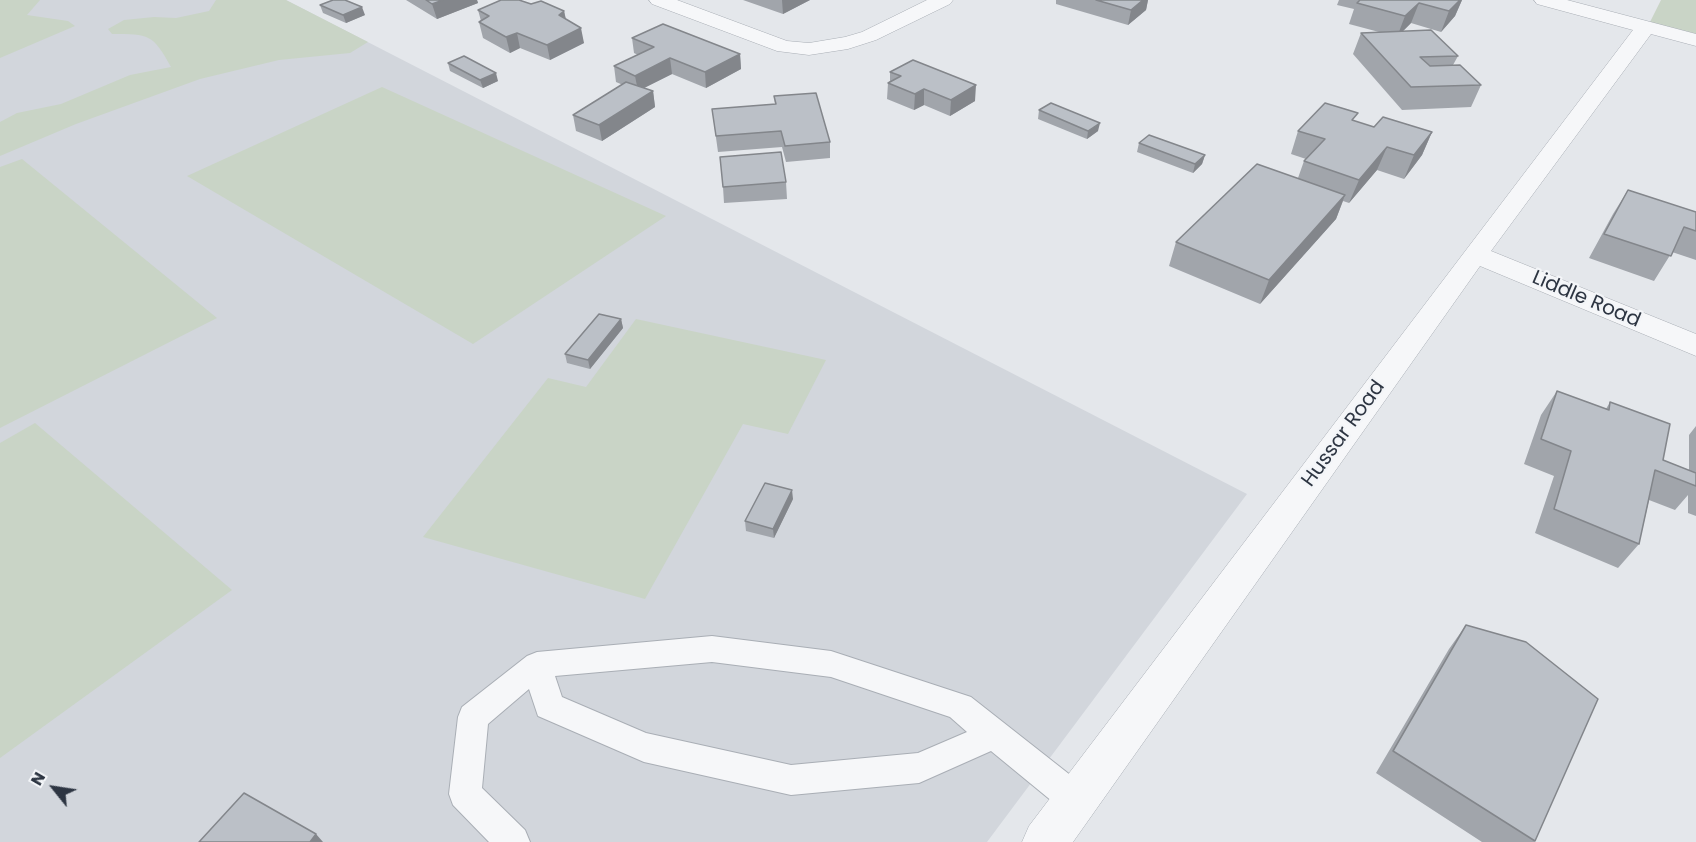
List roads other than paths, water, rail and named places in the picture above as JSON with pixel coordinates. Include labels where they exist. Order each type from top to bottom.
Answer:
[{"type":"street","points":[[659,0],[784,47],[809,49],[848,43],[869,36],[943,0]]},
{"type":"street","points":[[1544,0],[1696,40]]},
{"type":"street","name":"Hussar Road","points":[[1044,842],[1475,254],[1645,27]]},
{"type":"street","name":"Liddle Road","points":[[1475,254],[1696,346]]},
{"type":"lane","points":[[513,842],[465,794],[472,717],[537,665],[712,649],[831,664],[960,707],[1076,800]]},
{"type":"lane","points":[[537,665],[549,706],[644,747],[791,780],[919,768],[994,735]]}]
